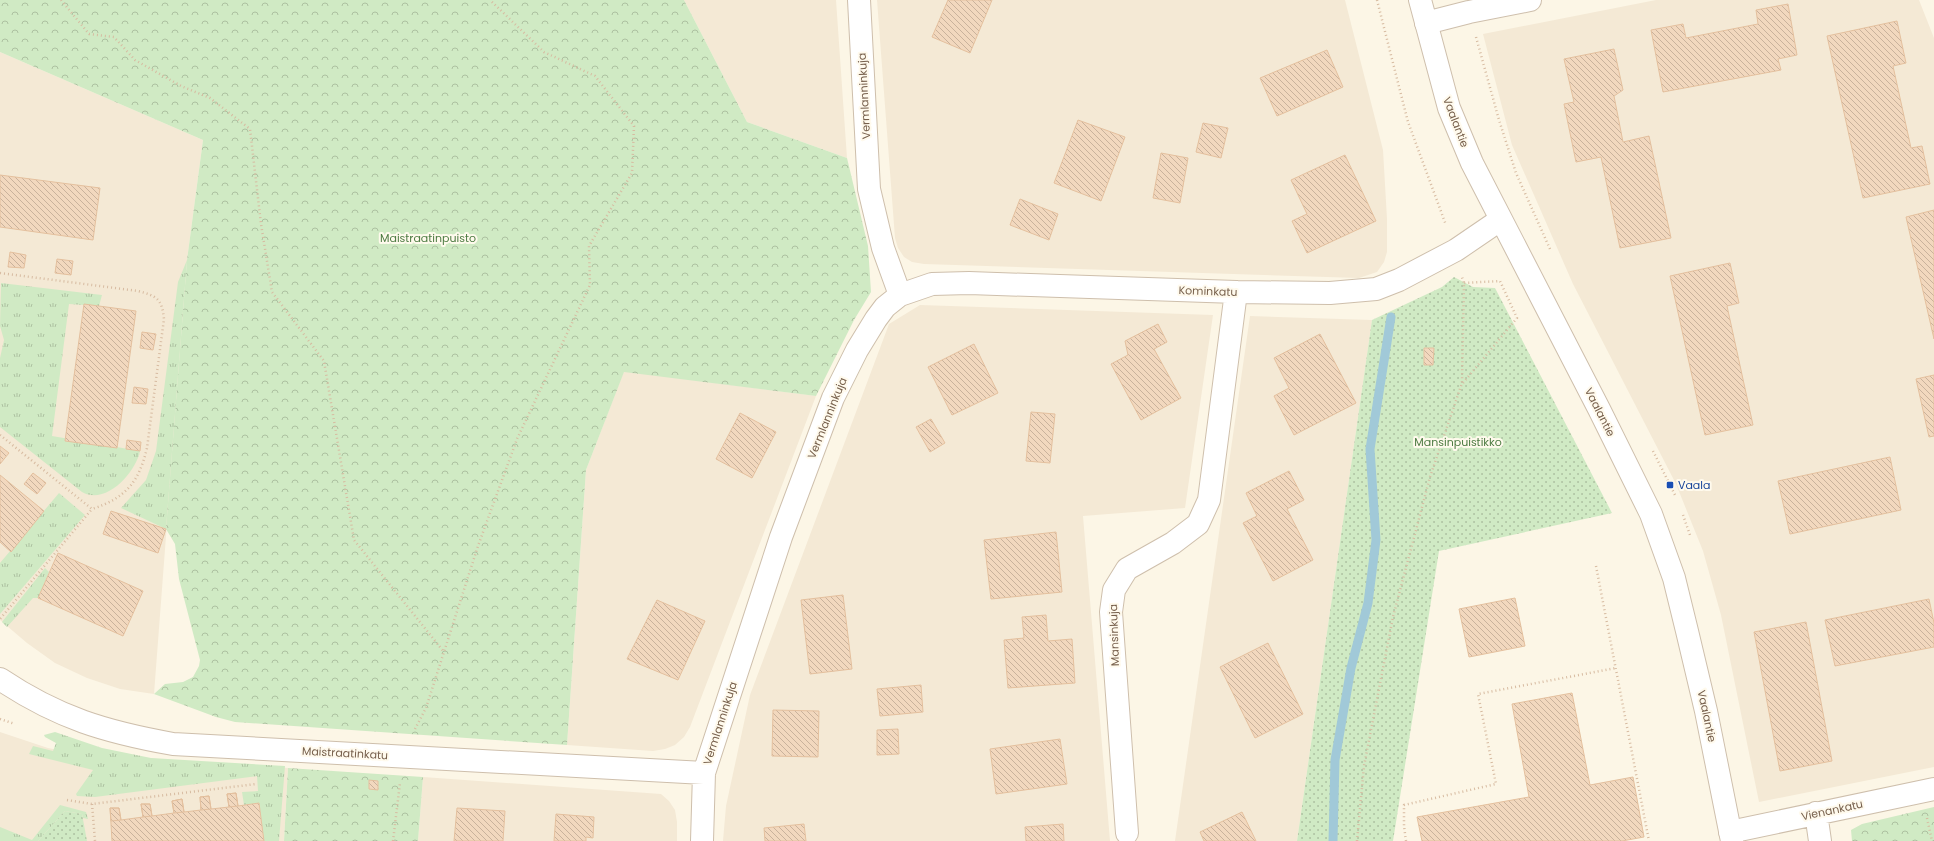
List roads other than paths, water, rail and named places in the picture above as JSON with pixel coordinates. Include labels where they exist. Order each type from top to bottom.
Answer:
[{"type":"street","name":"Vermlanninkuja","points":[[702,841],[704,773],[781,537],[833,398],[857,350],[876,319],[885,307],[900,295],[883,248],[869,189],[859,0]]},
{"type":"street","name":"Vaalantie","points":[[1420,0],[1449,108],[1472,162],[1500,220],[1599,409],[1651,514],[1674,578],[1706,711],[1731,836]]},
{"type":"street","points":[[1426,23],[1469,12],[1530,0]]},
{"type":"street","name":"Kominkatu","points":[[900,295],[932,284],[969,283],[1236,292],[1330,292],[1376,289],[1399,280],[1456,250],[1500,220]]},
{"type":"street","name":"Mansinkuja","points":[[1127,833],[1111,612],[1114,590],[1127,569],[1173,544],[1198,524],[1209,500],[1236,292]]},
{"type":"street","name":"Maistraatinkatu","points":[[0,679],[45,707],[98,728],[129,736],[180,744],[704,773]]},
{"type":"street","name":"Vienankatu","points":[[1731,836],[1816,813],[1934,789]]},
{"type":"street","points":[[1816,813],[1820,841]]},
{"type":"waterway","points":[[1333,841],[1335,760],[1351,668],[1368,603],[1376,540],[1370,449],[1391,317]]},
{"type":"place","name":"Vaala","points":[[1670,485]]},
{"type":"park label","name":"Maistraatinpuisto","points":[[428,238]]},
{"type":"park label","name":"Mansinpuistikko","points":[[1458,442]]}]
